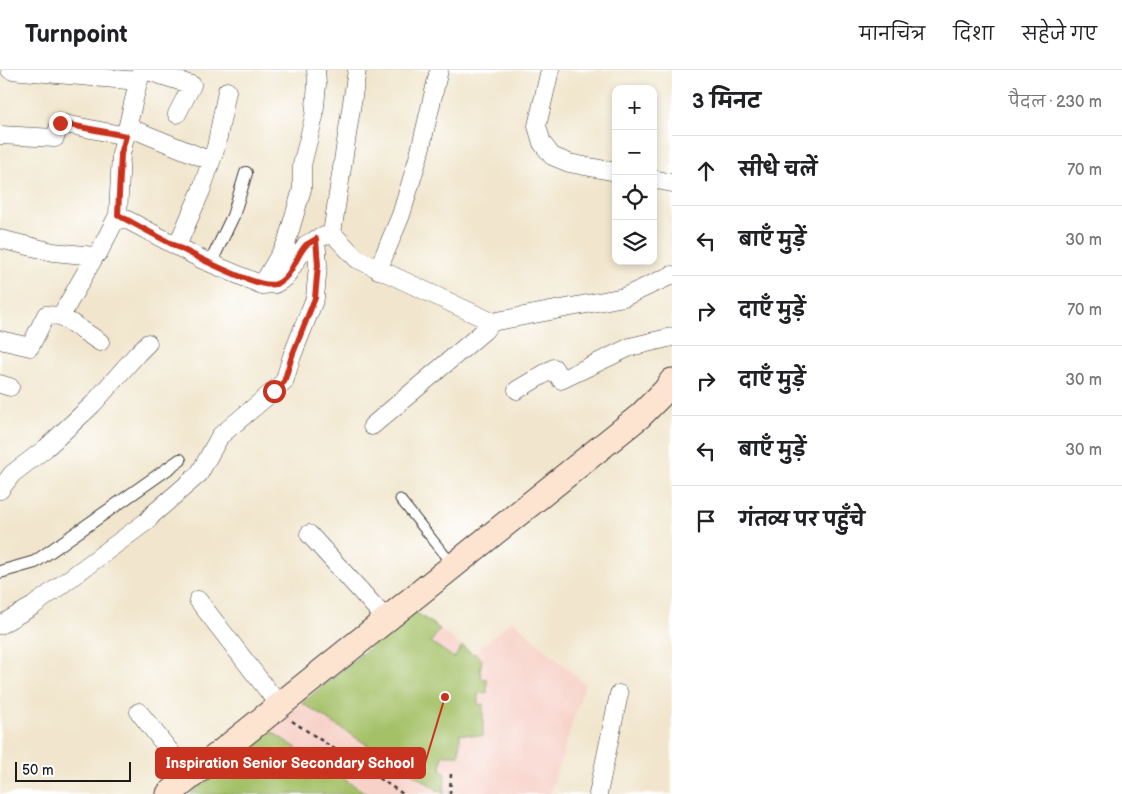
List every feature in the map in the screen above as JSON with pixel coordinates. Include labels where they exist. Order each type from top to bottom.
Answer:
[{"type":"main road","points":[[169,794],[640,416],[666,390],[672,381]]},
{"type":"street","points":[[10,70],[142,74],[192,85],[176,114]]},
{"type":"street","points":[[262,285],[286,244],[302,189],[302,165],[314,117],[317,84],[316,70]]},
{"type":"street","points":[[0,625],[32,606],[146,521],[199,474],[220,436],[284,382],[315,298],[318,265],[357,70]]},
{"type":"street","points":[[378,270],[401,215],[419,155],[439,70]]},
{"type":"street","points":[[550,70],[537,126],[542,143],[552,156],[569,163],[612,171]]},
{"type":"street","points":[[61,316],[99,252],[118,215],[121,154],[142,74]]},
{"type":"street","points":[[177,246],[201,191],[216,147],[227,91]]},
{"type":"street","points":[[0,135],[55,138],[60,123],[127,132],[211,161]]},
{"type":"street","points":[[210,264],[233,216],[246,173]]},
{"type":"street","points":[[657,181],[672,183]]},
{"type":"street","points":[[118,215],[210,264],[262,285],[275,284],[284,278],[307,244],[324,236]]},
{"type":"street","points":[[324,236],[357,259],[378,270],[492,322],[624,297],[672,276]]},
{"type":"street","points":[[0,239],[54,252],[95,256]]},
{"type":"street","points":[[0,340],[30,347],[46,315],[61,316],[100,342]]},
{"type":"street","points":[[372,426],[484,331],[492,322]]},
{"type":"street","points":[[517,390],[554,368],[561,380],[630,347],[672,338]]},
{"type":"street","points":[[0,490],[12,474],[46,448],[92,405],[148,343]]},
{"type":"street","points":[[0,572],[35,562],[180,460]]},
{"type":"street","points":[[309,534],[386,619]]},
{"type":"street","points":[[198,600],[277,707]]},
{"type":"street","points":[[598,794],[619,694]]},
{"type":"street","points":[[139,712],[190,777]]},
{"type":"lane","points":[[400,499],[454,565]]},
{"type":"path","points":[[277,707],[403,794]]},
{"type":"path","points":[[450,794],[451,774]]},
{"type":"shaded area","points":[[414,611],[473,654],[512,620],[585,684],[550,794],[367,794],[269,730]]},
{"type":"green space","points":[[414,611],[440,629],[431,642],[454,658],[462,646],[473,654],[475,653],[482,660],[481,678],[487,679],[487,693],[478,693],[478,705],[483,704],[483,736],[460,734],[459,755],[442,755],[441,771],[445,772],[444,794],[302,703]]},
{"type":"green space","points":[[269,730],[367,794],[190,794]]},
{"type":"place","name":"Inspiration Senior Secondary School","points":[[445,697]]},
{"type":"route","points":[[60,123],[126,136],[121,154],[118,215],[210,264],[262,285],[275,284],[284,278],[307,244],[316,239],[318,265],[315,298],[284,382],[274,391]]}]
